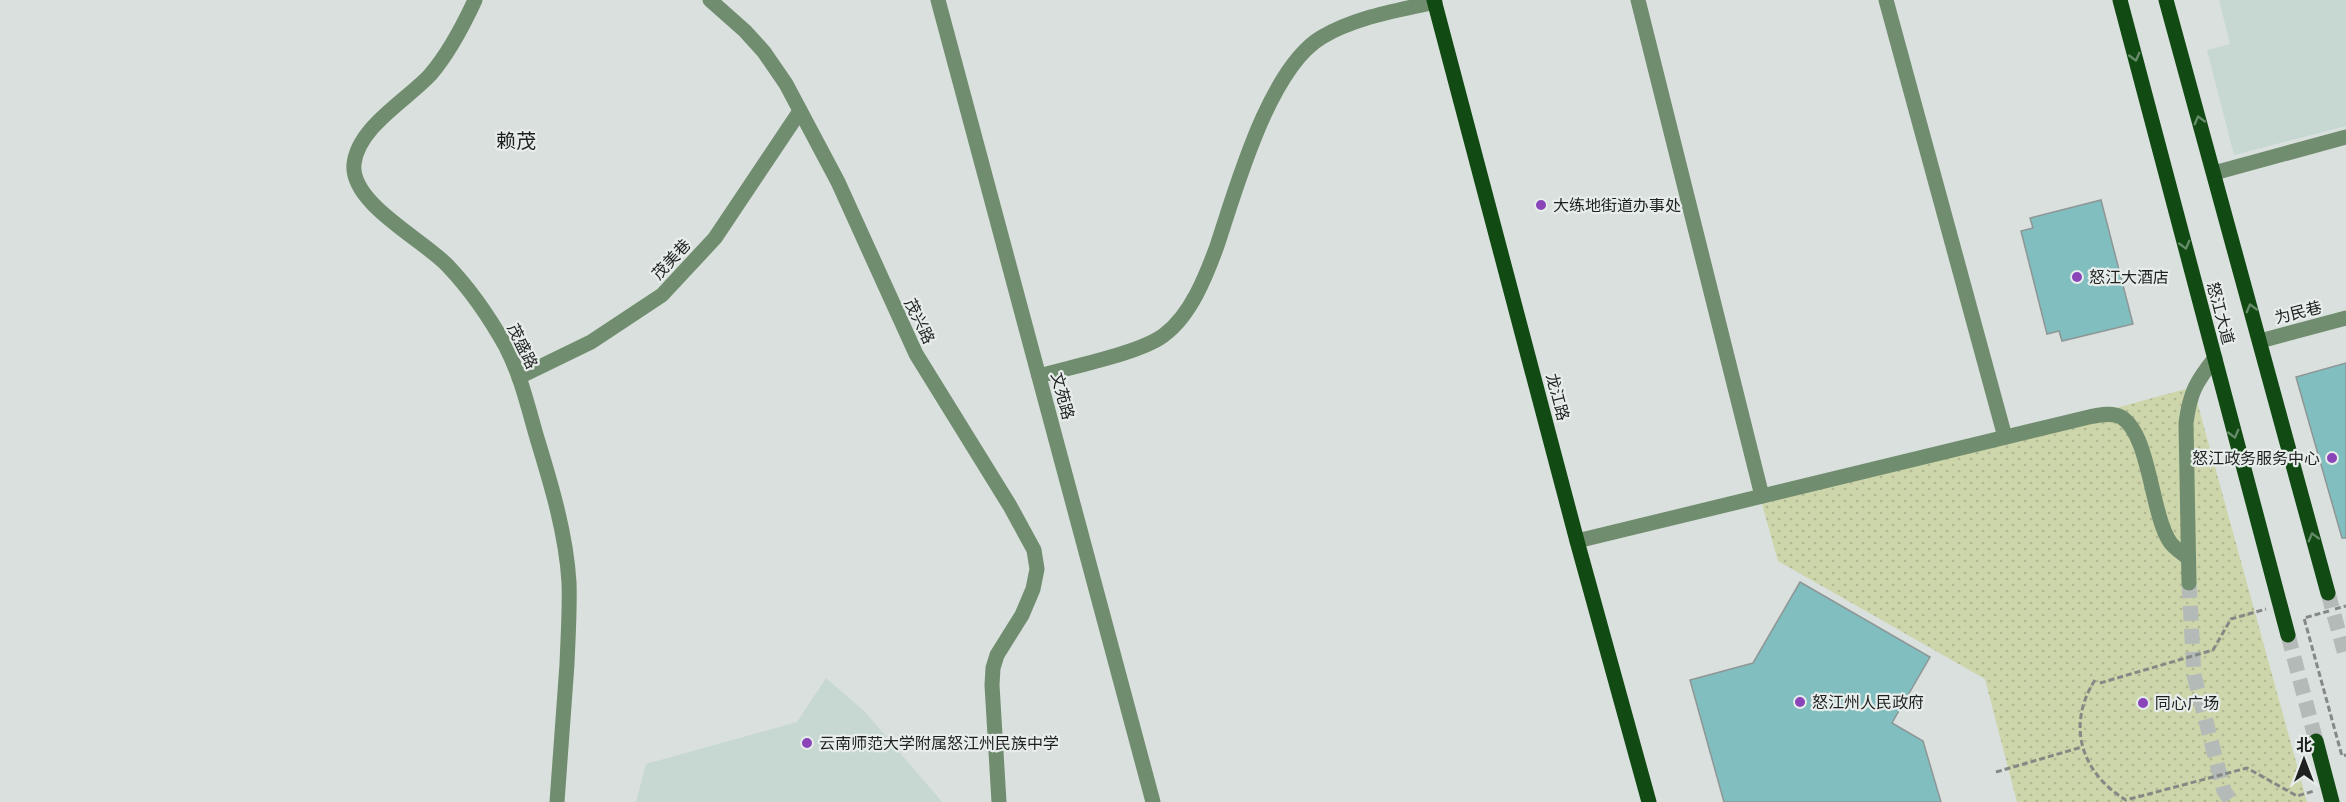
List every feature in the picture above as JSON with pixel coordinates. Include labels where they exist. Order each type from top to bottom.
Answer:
[{"type":"main road","name":"怒江大道","points":[[2120,0],[2288,635]]},
{"type":"main road","name":"怒江大道","points":[[2166,0],[2328,593]]},
{"type":"main road","name":"龙江路","points":[[1435,1],[1577,541],[1649,802]]},
{"type":"main road","points":[[2316,741],[2332,802]]},
{"type":"street","name":"茂盛路","points":[[475,0],[448,51],[431,73],[367,134],[357,151],[354,174],[364,194],[381,211],[430,249],[464,285],[495,329],[519,377],[550,484],[569,583],[557,802]]},
{"type":"street","name":"茂兴路","points":[[710,0],[745,31],[764,52],[786,84],[837,182],[916,354],[1010,506],[1034,550],[1037,569],[1033,589],[1022,615],[1001,646],[993,668],[999,802]]},
{"type":"street","name":"文苑路","points":[[938,0],[1153,802]]},
{"type":"street","points":[[1638,0],[1762,496]]},
{"type":"street","points":[[1886,0],[2005,437]]},
{"type":"street","points":[[1039,376],[1144,346],[1164,335],[1183,315],[1208,271],[1252,144],[1280,82],[1296,58],[1320,38],[1353,22],[1435,1]]},
{"type":"street","name":"茂美巷","points":[[519,377],[591,342],[662,295],[715,238],[800,111]]},
{"type":"street","points":[[2214,172],[2346,137]]},
{"type":"street","name":"为民巷","points":[[2260,340],[2346,318]]},
{"type":"street","points":[[2189,583],[2186,448],[2190,399],[2198,379],[2214,358]]},
{"type":"street","points":[[1577,541],[2107,414],[2121,417],[2131,427],[2140,443],[2167,535],[2171,544],[2188,558]]},
{"type":"path","points":[[2100,683],[2213,650],[2231,619],[2280,605]]},
{"type":"path","points":[[2346,606],[2304,618],[2342,756],[2346,755]]},
{"type":"path","points":[[2095,680],[2087,694],[2081,713],[2082,747],[2100,780],[2126,800],[2247,768],[2297,796]]},
{"type":"path","points":[[1996,772],[2082,747]]},
{"type":"shaded area","points":[[2219,0],[2346,0],[2346,126],[2234,155],[2207,50],[2230,44]]},
{"type":"shaded area","name":"云南师范大学附属怒江州民族中学","points":[[826,678],[865,712],[942,802],[636,802],[646,764],[797,722]]},
{"type":"green space","points":[[2193,387],[2307,802],[2017,802],[1985,679],[1778,561],[1762,504]]},
{"type":"building","name":"怒江大酒店","points":[[2101,200],[2133,324],[2062,341],[2059,331],[2047,334],[2021,231],[2033,228],[2030,218]]},
{"type":"building","name":"怒江政务服务中心","points":[[2346,363],[2346,538],[2342,538],[2296,377]]},
{"type":"building","name":"怒江州人民政府","points":[[1800,582],[1930,657],[1892,723],[1923,741],[1941,802],[1724,802],[1690,680],[1753,663]]},
{"type":"tunnel","points":[[2189,583],[2194,675],[2224,791],[2232,802]]},
{"type":"tunnel","points":[[2328,593],[2346,658]]},
{"type":"tunnel","points":[[2288,635],[2316,741]]},
{"type":"place","name":"大练地街道办事处","points":[[1541,205]]},
{"type":"place","name":"怒江大酒店","points":[[2077,277]]},
{"type":"place","name":"怒江政务服务中心","points":[[2332,458]]},
{"type":"place","name":"怒江州人民政府","points":[[1800,702]]},
{"type":"place","name":"同心广场","points":[[2143,703]]},
{"type":"place","name":"云南师范大学附属怒江州民族中学","points":[[807,743]]},
{"type":"district","name":"赖茂","points":[[516,141]]}]
